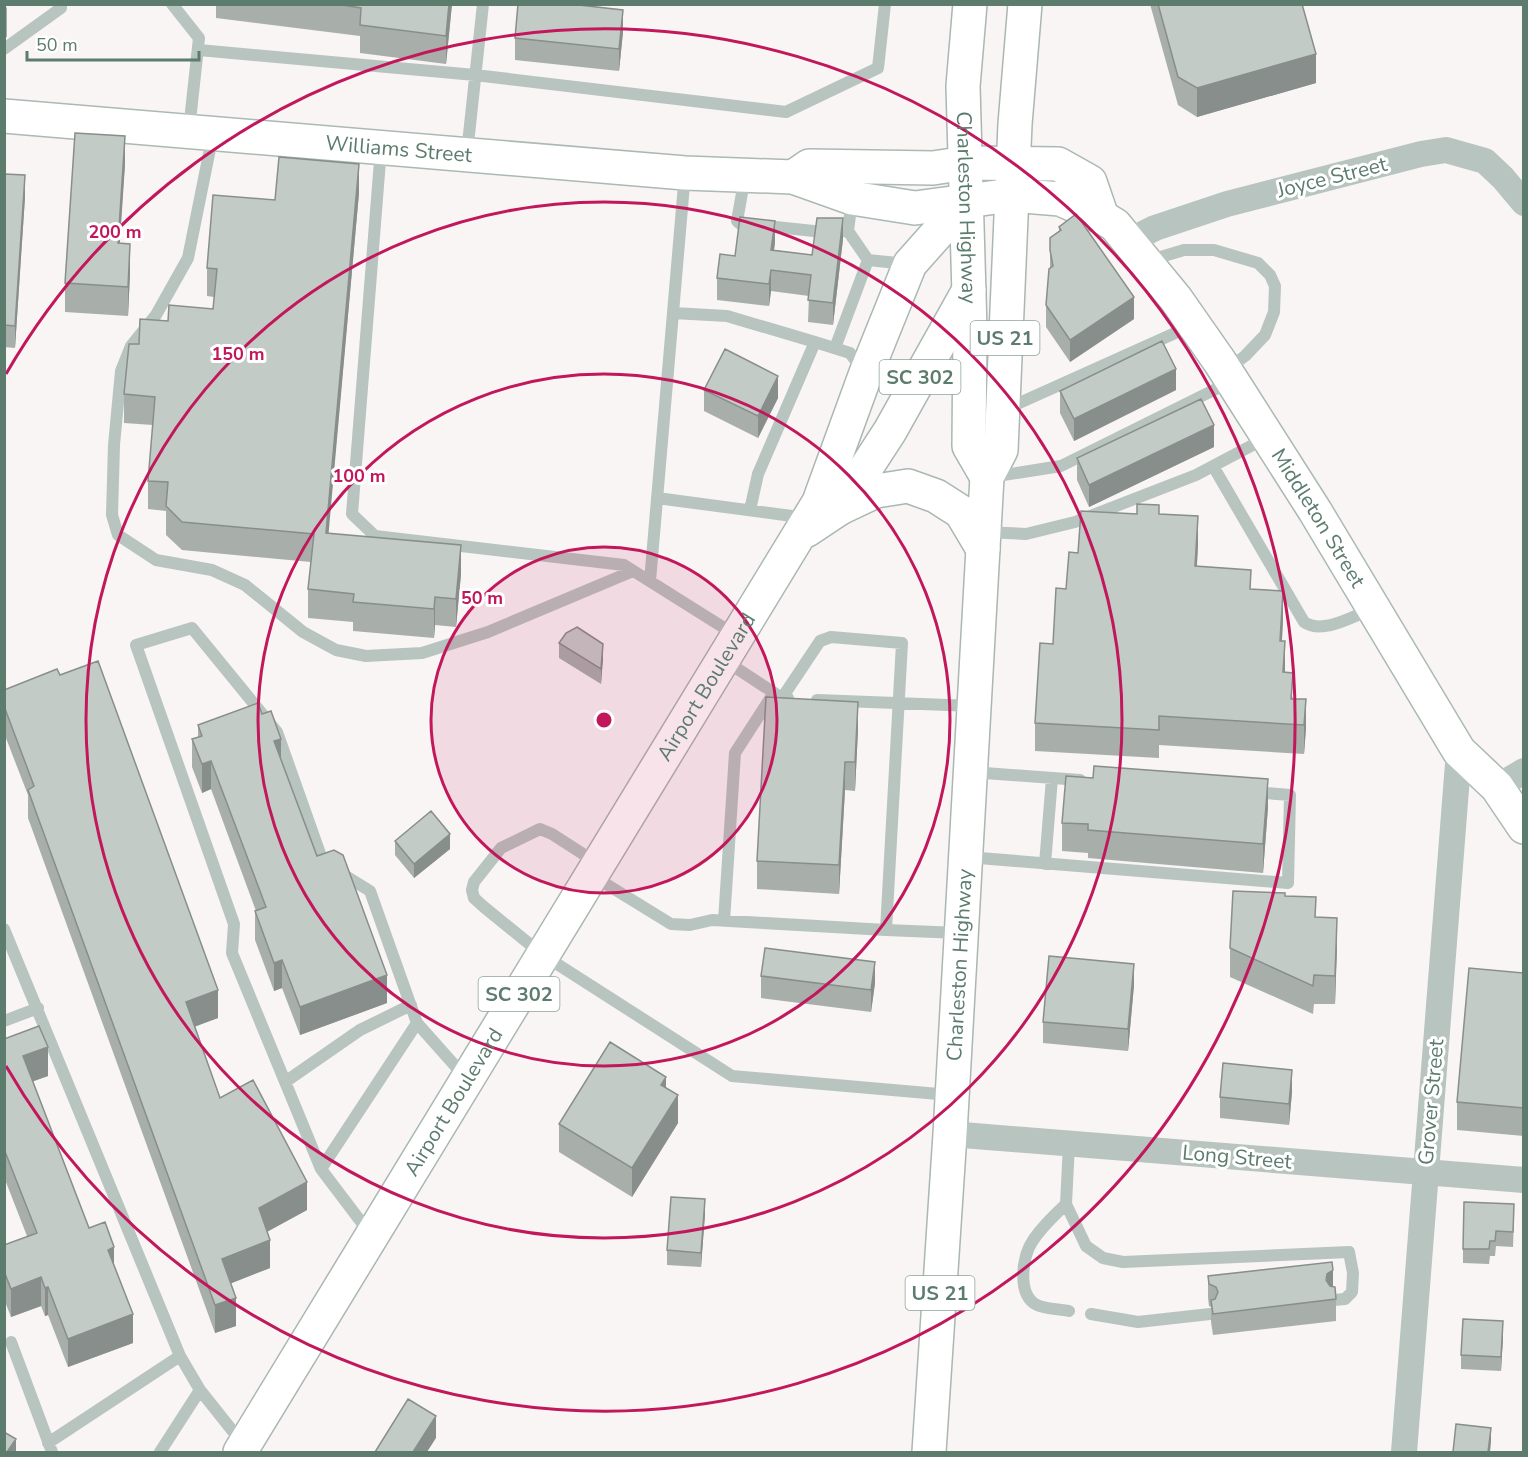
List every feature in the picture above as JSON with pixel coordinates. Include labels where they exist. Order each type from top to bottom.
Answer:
[{"type":"main road","name":"Charleston Highway","points":[[970,4],[963,86],[966,163],[954,202],[969,290],[969,446],[987,477]]},
{"type":"main road","name":"Charleston Highway","points":[[929,1452],[962,934],[987,477],[1001,450],[1012,179],[1025,4]]},
{"type":"main road","name":"Williams Street","points":[[4,116],[685,173],[793,177],[852,198],[915,208],[954,202]]},
{"type":"main road","name":"Middleton Street","points":[[933,168],[966,163],[1012,179]]},
{"type":"main road","name":"Middleton Street","points":[[954,202],[1058,164],[1090,182],[1102,217],[1115,225],[1137,251],[1194,325],[1229,376],[1315,511],[1459,751],[1510,779],[1524,827]]},
{"type":"main road","name":"Williams Street","points":[[793,177],[809,166],[933,168]]},
{"type":"main road","name":"Airport Boulevard","points":[[803,527],[840,508],[890,431],[969,290],[1012,179]]},
{"type":"main road","name":"Airport Boulevard","points":[[242,1449],[819,502],[866,374],[910,264],[954,202]]},
{"type":"main road","points":[[840,508],[876,491],[909,486],[936,496],[961,512],[984,540]]},
{"type":"street","name":"Joyce Street","points":[[1137,251],[1155,228],[1227,204],[1410,157],[1446,150],[1485,161],[1524,202]]},
{"type":"street","name":"Grover Street","points":[[1404,1452],[1459,751]]},
{"type":"street","name":"Long Street","points":[[950,1134],[1524,1180]]},
{"type":"lane","points":[[4,49],[61,8],[61,4]]},
{"type":"lane","points":[[172,4],[199,38],[201,132],[188,258],[156,315],[131,346],[121,371],[114,445],[112,515],[118,535],[156,560],[212,570],[245,585],[303,632],[336,650],[366,656],[422,653],[477,636],[633,571]]},
{"type":"lane","points":[[467,155],[483,4]]},
{"type":"lane","points":[[199,50],[475,75],[786,112],[878,68],[885,4]]},
{"type":"lane","points":[[381,147],[352,514],[375,536],[624,565],[650,581],[730,648],[778,696],[899,704],[975,706]]},
{"type":"lane","points":[[650,581],[685,173]]},
{"type":"lane","points":[[745,175],[737,220],[739,223],[823,232],[848,231]]},
{"type":"lane","points":[[852,198],[848,231],[868,260],[910,264]]},
{"type":"lane","points":[[987,477],[1061,466],[1229,376],[1265,336],[1274,312],[1275,286],[1270,275],[1258,263],[1215,250],[1137,251]]},
{"type":"lane","points":[[835,348],[868,260]]},
{"type":"lane","points":[[673,313],[727,316],[835,348],[850,353],[866,374]]},
{"type":"lane","points":[[1003,411],[1194,325]]},
{"type":"lane","points":[[750,510],[758,474],[815,342]]},
{"type":"lane","points":[[984,540],[1026,534],[1075,522],[1185,480],[1268,437]]},
{"type":"lane","points":[[1213,466],[1304,622],[1310,627],[1322,627],[1374,609]]},
{"type":"lane","points":[[657,498],[750,510],[803,527]]},
{"type":"lane","points":[[372,1236],[321,1169],[232,953],[234,924],[136,645],[192,628],[277,732],[323,862],[370,891],[417,1023],[467,1080]]},
{"type":"lane","points":[[724,921],[735,753],[820,641],[831,637],[902,643],[886,930]]},
{"type":"lane","points":[[970,772],[1088,780]]},
{"type":"lane","points":[[1045,864],[1052,778]]},
{"type":"lane","points":[[966,857],[1288,883],[1290,795],[1243,792]]},
{"type":"lane","points":[[952,1095],[732,1076],[543,955],[474,898],[472,890],[474,882],[501,848],[540,829],[552,834],[595,869],[671,924],[690,925],[712,920],[962,934]]},
{"type":"lane","points":[[4,929],[180,1356],[200,1390],[242,1449]]},
{"type":"lane","points":[[285,1082],[360,1030],[411,1005]]},
{"type":"lane","points":[[4,1021],[38,1008]]},
{"type":"lane","points":[[321,1169],[417,1023]]},
{"type":"lane","points":[[1069,1144],[1066,1204],[1086,1246],[1103,1258],[1123,1262],[1349,1252],[1353,1273],[1352,1292],[1345,1299],[1334,1300]]},
{"type":"lane","points":[[1066,1204],[1030,1244],[1023,1280],[1025,1293],[1037,1305],[1069,1311]]},
{"type":"lane","points":[[1091,1314],[1138,1322],[1210,1314]]},
{"type":"lane","points":[[11,1342],[50,1448],[180,1356]]},
{"type":"lane","points":[[160,1452],[200,1390]]},
{"type":"building","points":[[336,4],[449,4],[446,36],[360,25],[361,8]]},
{"type":"building","points":[[518,4],[570,4],[623,10],[619,49],[515,38]]},
{"type":"building","points":[[1158,4],[1302,4],[1316,54],[1197,88],[1178,77]]},
{"type":"building","points":[[75,133],[125,136],[118,243],[130,244],[128,287],[65,283]]},
{"type":"building","points":[[279,157],[359,164],[326,533],[461,545],[456,599],[435,597],[434,609],[353,602],[354,594],[308,589],[314,534],[182,522],[166,506],[168,482],[148,481],[155,397],[124,394],[129,344],[139,344],[140,319],[168,321],[169,305],[213,309],[217,269],[207,268],[213,195],[275,200]]},
{"type":"building","points":[[4,174],[25,175],[15,326],[4,325]]},
{"type":"building","points":[[1076,214],[1134,297],[1070,340],[1046,305],[1049,269],[1053,266],[1050,238],[1061,230],[1059,227]]},
{"type":"building","points":[[740,217],[775,221],[771,250],[812,255],[817,218],[843,218],[833,303],[808,300],[811,275],[771,270],[769,284],[717,278],[720,254],[735,256]]},
{"type":"building","points":[[1162,341],[1176,369],[1074,419],[1060,391]]},
{"type":"building","points":[[725,349],[778,376],[758,416],[704,390]]},
{"type":"building","points":[[1201,399],[1214,425],[1089,485],[1077,458]]},
{"type":"building","points":[[1137,504],[1159,505],[1159,514],[1198,516],[1195,566],[1251,570],[1250,589],[1283,591],[1280,641],[1285,641],[1283,672],[1293,673],[1291,699],[1306,699],[1304,725],[1159,716],[1159,730],[1035,723],[1040,643],[1053,644],[1056,588],[1066,589],[1069,552],[1078,553],[1081,511],[1137,514]]},
{"type":"building","points":[[577,627],[603,644],[601,669],[559,643],[566,633]]},
{"type":"building","points":[[98,661],[218,990],[186,1002],[220,1098],[253,1080],[307,1182],[259,1208],[270,1240],[222,1259],[236,1298],[215,1305],[28,790],[34,786],[4,706],[4,690],[57,669],[60,675]]},
{"type":"building","points":[[766,697],[858,702],[855,762],[845,762],[839,865],[757,861]]},
{"type":"building","points":[[258,703],[262,714],[271,711],[281,739],[274,741],[317,856],[334,850],[343,855],[387,975],[300,1007],[282,960],[274,963],[255,911],[266,907],[211,761],[202,764],[192,739],[202,736],[198,725]]},
{"type":"building","points":[[1094,766],[1268,779],[1263,844],[1088,830],[1088,824],[1062,823],[1066,776],[1093,778]]},
{"type":"building","points":[[431,811],[450,834],[414,864],[395,841]]},
{"type":"building","points":[[1233,891],[1316,897],[1315,917],[1337,918],[1335,976],[1314,975],[1313,986],[1230,948]]},
{"type":"building","points":[[765,948],[875,962],[871,990],[761,976]]},
{"type":"building","points":[[1049,956],[1134,964],[1128,1029],[1043,1022]]},
{"type":"building","points":[[1524,963],[1524,1108],[1457,1102],[1469,968],[1523,973]]},
{"type":"building","points":[[39,1026],[48,1047],[23,1056],[89,1228],[105,1222],[114,1247],[108,1250],[133,1314],[68,1339],[48,1287],[45,1288],[41,1277],[11,1289],[4,1271],[4,1245],[37,1233],[4,1149],[4,1039]]},
{"type":"building","points":[[610,1042],[666,1077],[661,1085],[678,1095],[632,1168],[559,1124]]},
{"type":"building","points":[[1223,1063],[1292,1070],[1289,1104],[1220,1097]]},
{"type":"building","points":[[671,1197],[705,1199],[701,1253],[667,1250]]},
{"type":"building","points":[[1464,1202],[1514,1204],[1513,1232],[1496,1231],[1495,1241],[1490,1241],[1489,1249],[1463,1249]]},
{"type":"building","points":[[1332,1262],[1333,1270],[1327,1274],[1326,1280],[1330,1286],[1335,1287],[1336,1299],[1213,1314],[1211,1300],[1215,1299],[1218,1292],[1216,1287],[1209,1284],[1208,1276]]},
{"type":"building","points":[[1463,1319],[1503,1321],[1501,1357],[1461,1355]]},
{"type":"building","points":[[408,1399],[436,1416],[413,1452],[375,1452]]},
{"type":"building","points":[[1456,1424],[1491,1428],[1488,1452],[1453,1452]]},
{"type":"building","points":[[4,1432],[16,1439],[7,1452],[4,1452]]}]
